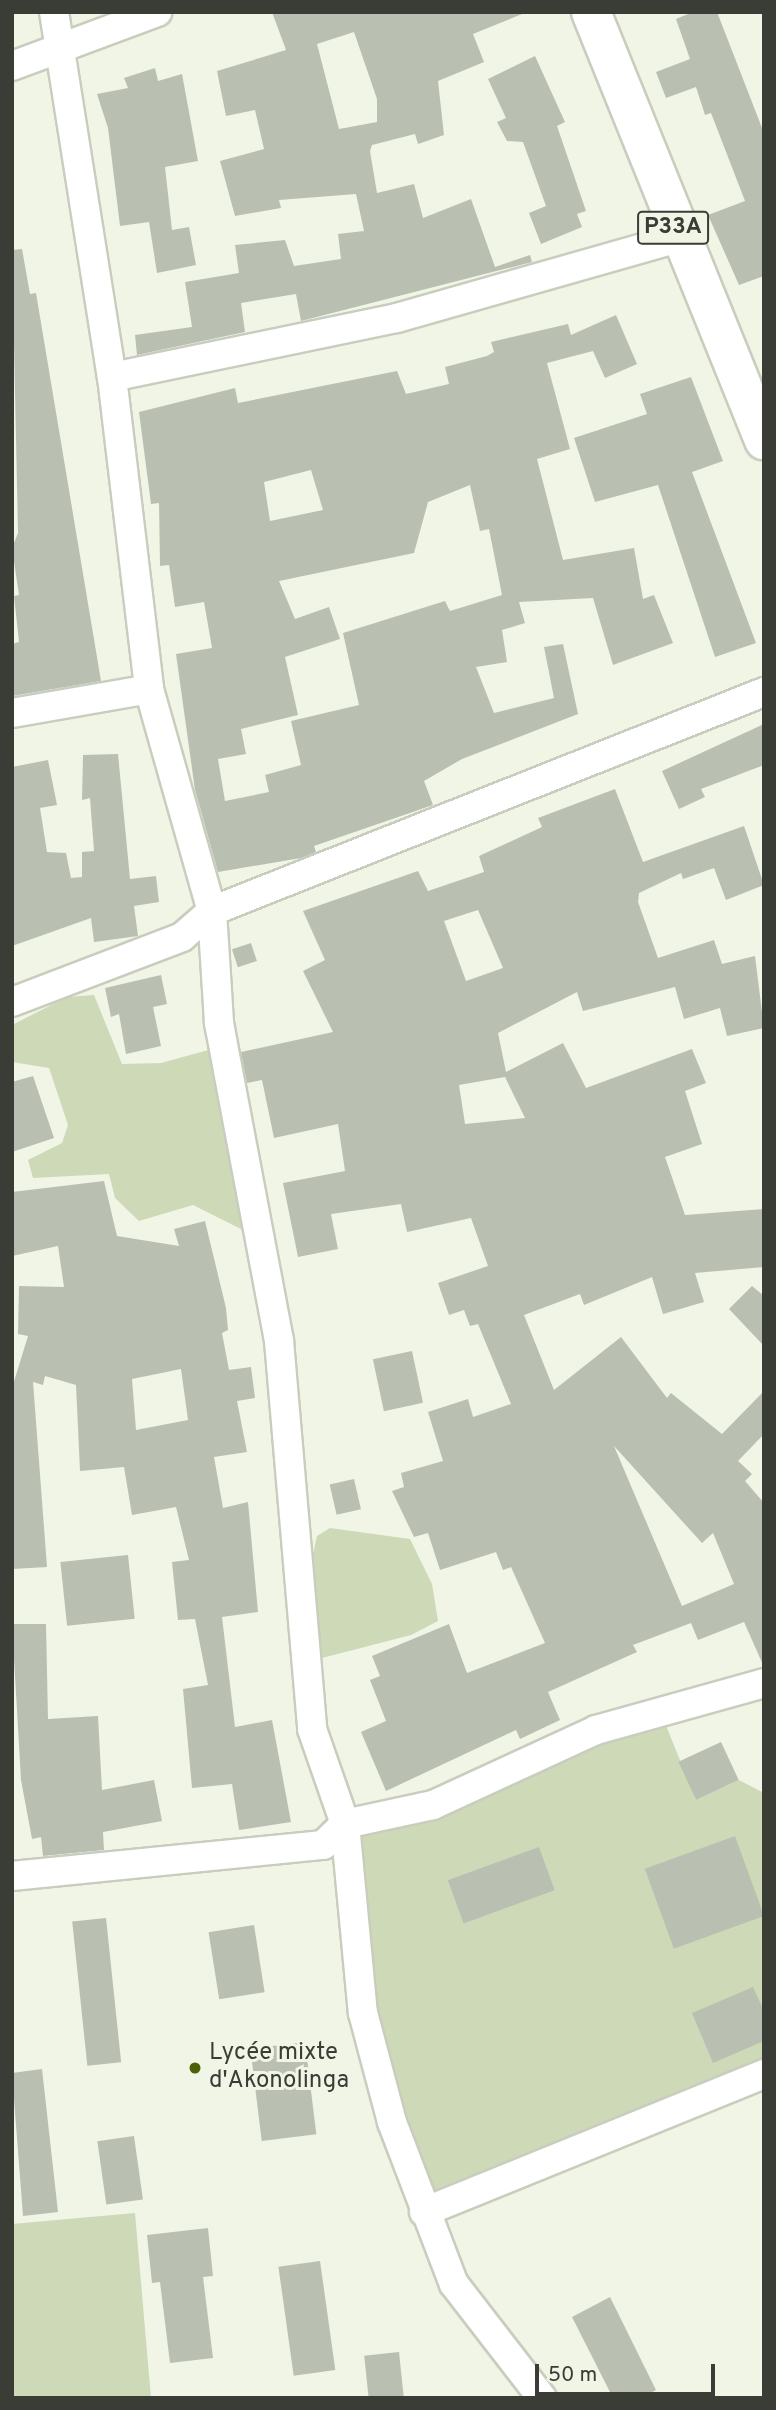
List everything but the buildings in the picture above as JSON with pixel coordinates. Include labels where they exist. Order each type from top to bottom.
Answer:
[{"type":"main road","name":"P33A","points":[[591,12],[677,238],[764,440]]},
{"type":"street","points":[[54,12],[112,377],[149,689],[212,911],[219,1023],[279,1341],[312,1729],[345,1824],[363,2013],[424,2212],[453,2284],[542,2398]]},
{"type":"street","points":[[12,66],[61,50],[156,12]]},
{"type":"street","points":[[112,377],[397,318],[677,238]]},
{"type":"street","points":[[12,713],[149,689]]},
{"type":"street","points":[[12,1002],[182,937],[212,911],[764,692]]},
{"type":"street","points":[[12,1876],[323,1845],[345,1824],[433,1805],[596,1730],[764,1683]]},
{"type":"street","points":[[424,2212],[764,2074]]},
{"type":"green space","points":[[94,995],[122,1064],[161,1063],[223,1046],[257,1237],[193,1205],[139,1221],[115,1198],[109,1174],[33,1178],[28,1160],[62,1143],[68,1125],[49,1068],[12,1062],[12,1025],[67,997]]},
{"type":"green space","points":[[330,1528],[410,1539],[432,1584],[438,1621],[411,1635],[322,1658],[312,1558],[317,1536]]},
{"type":"green space","points":[[661,1713],[696,1800],[739,1780],[764,1793],[764,2074],[424,2212],[392,2122],[345,1824]]},
{"type":"green space","points":[[135,2213],[151,2398],[12,2398],[12,2224]]},
{"type":"place","name":"Lycée mixte d'Akonolinga","points":[[195,2068]]}]
